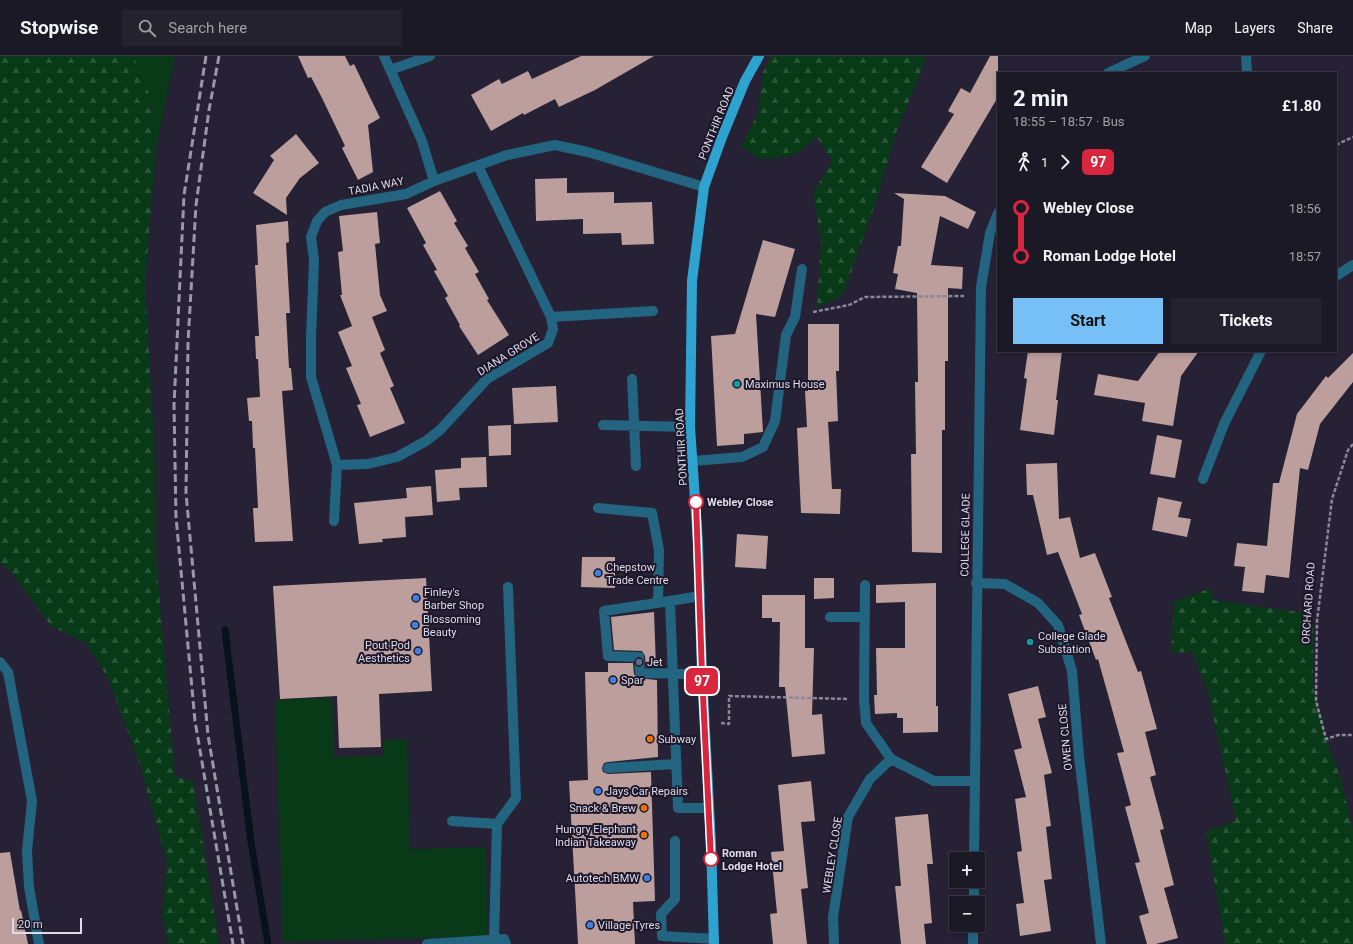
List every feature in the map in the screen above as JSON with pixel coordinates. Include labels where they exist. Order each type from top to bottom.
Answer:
[{"type":"main road","name":"PONTHIR ROAD","points":[[714,941],[700,596],[690,427],[692,281],[704,187],[722,137],[745,81],[759,56]]},
{"type":"street","points":[[384,56],[422,141],[434,181]]},
{"type":"street","points":[[390,70],[430,56]]},
{"type":"street","points":[[1110,72],[1145,56]]},
{"type":"street","points":[[1246,56],[1247,72]]},
{"type":"street","name":"TADIA WAY","points":[[334,521],[337,465],[311,377],[314,260],[311,237],[317,221],[325,212],[341,205],[406,194],[434,181],[507,155],[555,145],[588,152],[704,187]]},
{"type":"street","name":"DIANA GROVE","points":[[337,465],[368,464],[397,457],[426,441],[440,430],[487,379],[548,343],[553,329],[551,317],[478,166]]},
{"type":"street","name":"COLLEGE GLADE","points":[[974,852],[976,583],[981,287],[990,232],[997,215]]},
{"type":"street","points":[[1337,275],[1353,265]]},
{"type":"street","points":[[693,461],[742,457],[763,447],[775,421],[786,335],[796,312],[802,270]]},
{"type":"street","points":[[551,317],[653,311]]},
{"type":"street","points":[[1203,478],[1224,424],[1260,352]]},
{"type":"street","points":[[632,380],[636,466]]},
{"type":"street","points":[[603,425],[690,427]]},
{"type":"street","points":[[598,508],[652,513],[659,550],[658,603]]},
{"type":"street","name":"OWEN CLOSE","points":[[976,583],[1006,584],[1038,603],[1058,625],[1072,670],[1079,756],[1101,944]]},
{"type":"street","points":[[865,585],[864,699],[866,723],[891,759],[934,781],[975,781]]},
{"type":"street","points":[[494,940],[497,824],[516,798],[508,587]]},
{"type":"street","points":[[700,596],[604,611],[608,656],[639,657],[640,673],[673,675],[702,674]]},
{"type":"street","points":[[670,601],[678,808],[708,808]]},
{"type":"street","points":[[830,617],[864,617]]},
{"type":"street","points":[[0,662],[8,672],[32,801],[27,851],[29,887],[39,944]]},
{"type":"street","name":"WEBLEY CLOSE","points":[[834,944],[833,917],[848,817],[870,779],[891,759]]},
{"type":"street","points":[[608,768],[676,764]]},
{"type":"street","points":[[452,821],[497,824]]},
{"type":"street","points":[[675,841],[675,899],[661,914],[662,936],[714,941]]},
{"type":"street","points":[[973,932],[973,944]]},
{"type":"street","points":[[427,944],[504,939],[506,944]]},
{"type":"path","points":[[1337,145],[1353,137]]},
{"type":"path","points":[[796,312],[819,312],[849,305],[865,297],[960,296]]},
{"type":"path","name":"ORCHARD ROAD","points":[[1353,444],[1348,450],[1332,499],[1317,621],[1316,687],[1316,701],[1326,739],[1338,735],[1353,735]]},
{"type":"path","points":[[704,723],[729,724],[729,696],[864,699]]},
{"type":"green space","points":[[0,56],[134,56],[152,101],[156,148],[145,283],[155,459],[156,559],[175,777],[193,781],[219,944],[168,944],[162,912],[167,863],[140,765],[108,678],[86,643],[51,626],[14,575],[0,563]]},
{"type":"green space","points":[[134,56],[175,56],[156,148],[152,101]]},
{"type":"green space","points":[[771,56],[925,56],[924,64],[896,133],[874,208],[843,295],[817,308],[821,240],[813,193],[832,161],[817,137],[793,156],[760,159],[741,146],[758,113],[763,72]]},
{"type":"green space","points":[[1211,588],[1213,600],[1313,614],[1313,686],[1326,739],[1341,779],[1353,831],[1353,944],[1225,944],[1206,832],[1236,820],[1207,688],[1192,652],[1171,653],[1174,602]]},
{"type":"green space","points":[[332,698],[334,757],[384,756],[384,740],[407,739],[410,849],[485,847],[488,936],[283,942],[275,700]]},
{"type":"building","points":[[298,56],[345,56],[350,66],[354,64],[380,118],[368,125],[373,172],[358,180],[342,148],[345,146],[322,98],[311,77],[308,78]]},
{"type":"building","points":[[581,56],[654,56],[595,90],[559,107],[555,99],[524,115],[523,113],[491,131],[471,95],[499,79],[502,84],[528,71],[532,79]]},
{"type":"building","points":[[990,56],[998,56],[997,99],[947,183],[921,167],[954,114],[948,111],[961,88],[970,93]]},
{"type":"building","points":[[296,134],[319,163],[300,178],[286,198],[287,215],[253,193],[274,160],[270,156]]},
{"type":"building","points":[[567,178],[567,193],[614,192],[614,203],[652,202],[654,244],[622,245],[621,233],[583,234],[583,219],[536,221],[535,179]]},
{"type":"building","points":[[440,191],[457,221],[454,223],[468,246],[465,248],[479,272],[475,274],[489,299],[487,300],[509,335],[478,355],[459,326],[460,325],[445,298],[448,296],[434,271],[437,270],[423,245],[426,243],[407,208]]},
{"type":"building","points":[[894,193],[945,196],[976,212],[968,229],[940,216],[931,265],[963,267],[962,289],[948,288],[948,361],[945,361],[945,430],[942,430],[942,553],[912,552],[911,454],[916,454],[915,382],[918,382],[917,293],[895,289],[898,274],[893,273],[898,246],[901,246],[904,199]]},
{"type":"building","points":[[377,212],[380,243],[375,244],[380,295],[387,311],[372,317],[385,350],[380,353],[394,386],[390,388],[405,423],[370,437],[357,405],[361,404],[346,368],[352,366],[338,332],[352,326],[340,295],[342,295],[338,252],[343,251],[339,216]]},
{"type":"building","points":[[288,221],[289,242],[286,243],[290,313],[286,313],[289,368],[291,368],[293,390],[282,391],[293,541],[255,542],[253,508],[258,508],[255,448],[253,448],[252,421],[249,421],[247,398],[260,397],[255,336],[259,336],[255,265],[258,265],[256,225]]},
{"type":"building","name":"Maximus House","points":[[763,240],[795,249],[775,317],[756,314],[763,432],[744,434],[744,444],[717,446],[711,336],[735,334]]},
{"type":"building","points":[[808,324],[839,324],[839,371],[836,371],[838,421],[828,422],[832,489],[841,489],[840,514],[801,513],[797,428],[807,427],[805,391],[808,391]]},
{"type":"building","points":[[1028,352],[1062,352],[1056,400],[1058,400],[1054,435],[1020,430],[1027,379],[1024,378]]},
{"type":"building","points":[[1159,352],[1198,352],[1181,376],[1173,426],[1142,421],[1145,403],[1094,395],[1098,374],[1138,381]]},
{"type":"building","points":[[1353,353],[1353,382],[1320,424],[1308,470],[1300,468],[1289,578],[1266,575],[1264,593],[1242,591],[1245,567],[1234,566],[1237,543],[1267,546],[1273,483],[1279,483],[1297,414],[1326,376],[1328,378]]},
{"type":"building","points":[[556,386],[558,422],[514,424],[512,388]]},
{"type":"building","points":[[511,425],[511,455],[489,456],[488,426]]},
{"type":"building","points":[[1157,435],[1182,440],[1175,478],[1150,474]]},
{"type":"building","points":[[486,457],[487,487],[459,488],[460,500],[437,502],[435,470],[461,468],[461,458]]},
{"type":"building","points":[[1057,463],[1059,519],[1070,517],[1080,558],[1095,553],[1112,597],[1109,598],[1138,672],[1141,671],[1157,729],[1145,732],[1156,775],[1150,777],[1164,829],[1160,830],[1174,885],[1164,888],[1178,938],[1156,944],[1147,944],[1139,916],[1149,913],[1135,863],[1140,862],[1125,807],[1131,805],[1117,753],[1124,752],[1098,659],[1096,660],[1079,615],[1082,614],[1058,552],[1047,555],[1033,495],[1027,495],[1026,464]]},
{"type":"building","points":[[431,486],[433,515],[405,517],[406,537],[382,539],[383,542],[359,544],[354,503],[407,498],[406,488]]},
{"type":"building","points":[[1158,497],[1182,502],[1178,517],[1191,519],[1187,537],[1152,530]]},
{"type":"building","points":[[737,534],[768,536],[766,569],[735,567]]},
{"type":"building","points":[[582,557],[615,557],[615,588],[581,587]]},
{"type":"building","points":[[426,578],[432,691],[379,694],[381,747],[339,748],[337,696],[280,699],[273,586]]},
{"type":"building","points":[[814,578],[834,578],[834,598],[814,599]]},
{"type":"building","points":[[936,583],[936,706],[938,706],[938,732],[903,733],[903,718],[897,718],[897,713],[875,714],[874,695],[877,695],[876,648],[905,648],[905,602],[876,603],[876,585]]},
{"type":"building","points":[[762,595],[805,595],[805,648],[814,648],[812,715],[822,714],[825,754],[792,757],[785,687],[779,687],[780,622],[772,622],[772,618],[762,618]]},
{"type":"building","points":[[654,612],[656,667],[646,667],[645,656],[642,651],[614,650],[611,617]]},
{"type":"building","points":[[608,663],[633,663],[634,674],[637,678],[657,680],[658,757],[608,762],[604,763],[602,768],[603,772],[608,774],[651,772],[655,901],[633,902],[635,944],[578,944],[569,781],[588,780],[585,672],[608,672]]},
{"type":"building","points":[[1038,686],[1046,717],[1038,719],[1052,773],[1044,775],[1051,826],[1046,827],[1052,879],[1044,880],[1051,931],[1020,936],[1016,904],[1024,903],[1017,852],[1022,851],[1015,799],[1026,797],[1014,750],[1022,748],[1008,694]]},
{"type":"building","points":[[811,781],[815,821],[801,822],[808,888],[801,889],[807,944],[773,944],[770,914],[777,913],[771,852],[784,851],[778,785]]},
{"type":"building","points":[[928,814],[933,864],[927,864],[932,923],[924,924],[926,944],[901,944],[895,886],[901,886],[895,817]]},
{"type":"building","points":[[10,852],[20,911],[21,910],[28,944],[0,944],[0,853]]},
{"type":"waterway","points":[[225,630],[251,842],[268,944]]},
{"type":"railway","points":[[206,56],[184,195],[174,405],[176,517],[195,721],[233,944]]},
{"type":"railway","points":[[219,56],[209,110],[196,205],[188,342],[186,493],[208,735],[243,944]]},
{"type":"bus line","name":"97","points":[[696,502],[702,674],[711,859]]},
{"type":"place","name":"Maximus House","points":[[737,384]]},
{"type":"place","name":"Webley Close","points":[[696,502]]},
{"type":"place","name":"Chepstow Trade Centre","points":[[598,573]]},
{"type":"place","name":"Finley's Barber Shop","points":[[416,598]]},
{"type":"place","name":"Blossoming Beauty","points":[[415,625]]},
{"type":"place","name":"College Glade Substation","points":[[1030,642]]},
{"type":"place","name":"Pout Pod Aesthetics","points":[[418,651]]},
{"type":"place","name":"Jet","points":[[639,662]]},
{"type":"place","name":"Spar","points":[[613,680]]},
{"type":"place","name":"Subway","points":[[650,739]]},
{"type":"place","name":"Jays Car Repairs","points":[[598,791]]},
{"type":"place","name":"Snack & Brew","points":[[644,808]]},
{"type":"place","name":"Hungry Elephant Indian Takeaway","points":[[644,835]]},
{"type":"place","name":"Roman Lodge Hotel","points":[[711,859]]},
{"type":"place","name":"Autotech BMW","points":[[647,878]]},
{"type":"place","name":"Village Tyres","points":[[590,925]]}]
